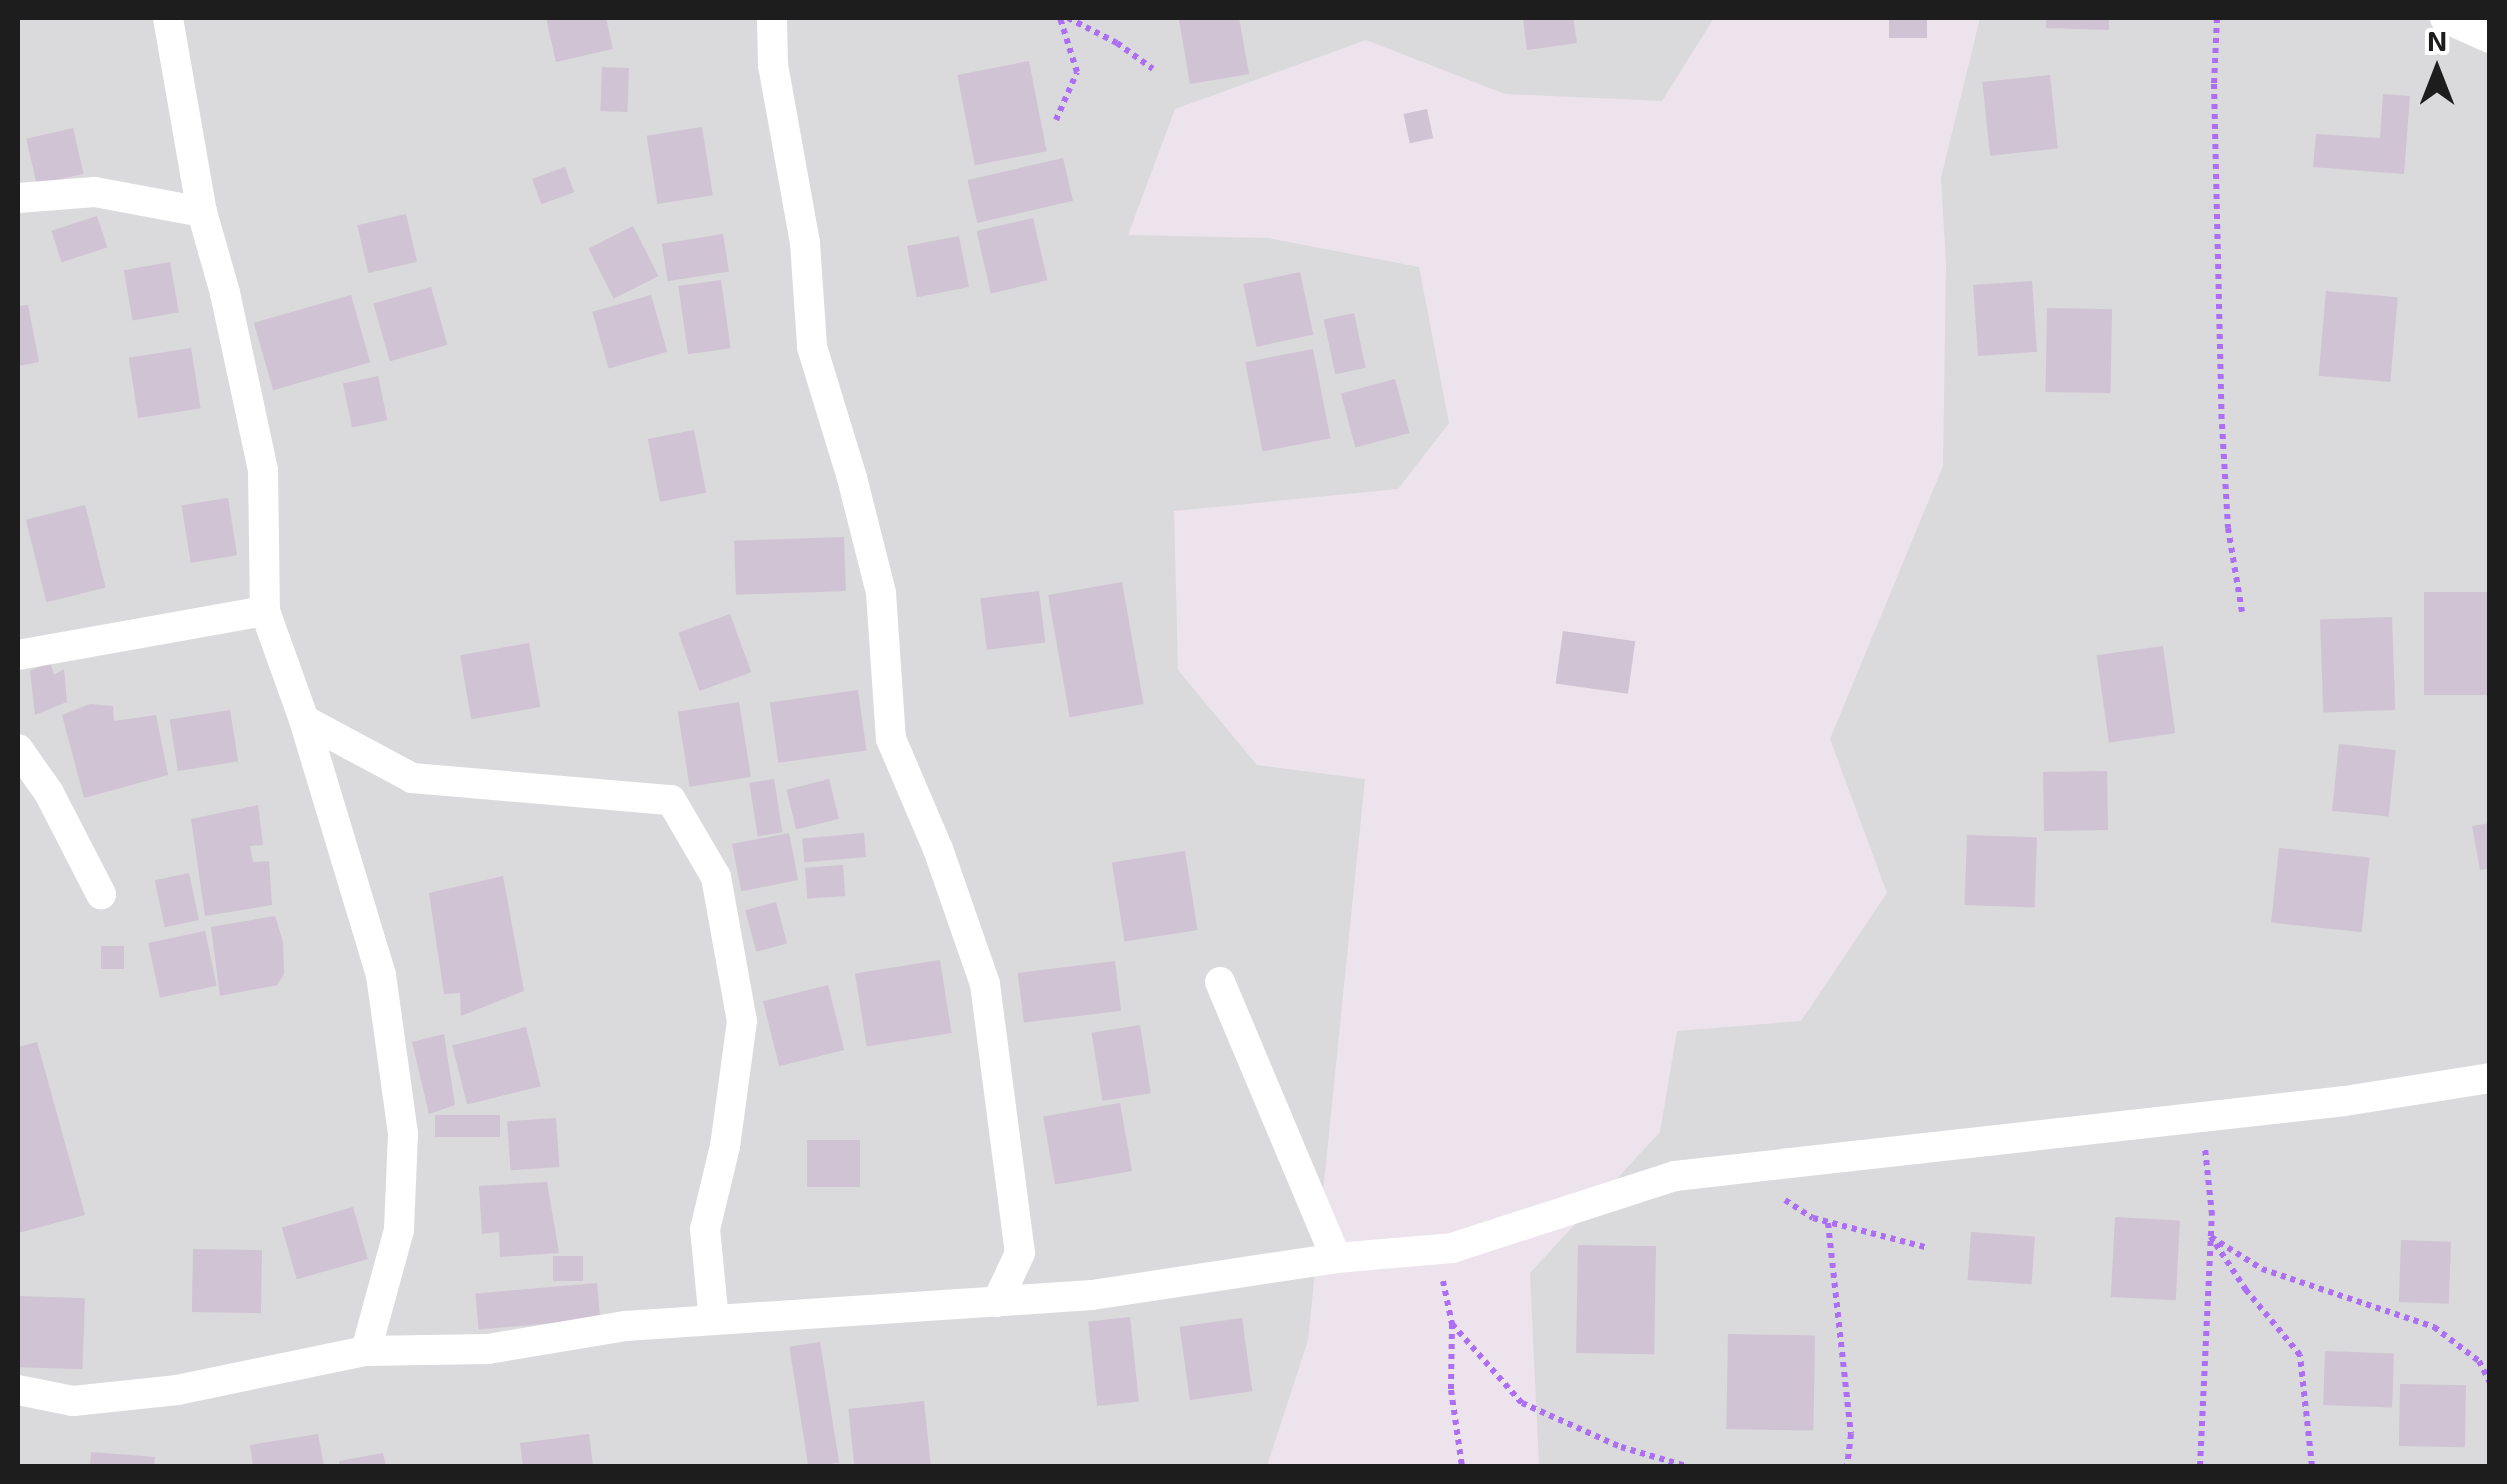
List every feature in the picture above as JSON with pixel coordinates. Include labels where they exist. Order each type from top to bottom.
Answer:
[{"type":"street","points":[[168,18],[202,212],[226,294],[264,470],[265,611],[304,720],[381,974],[403,1134],[399,1230],[366,1352]]},
{"type":"street","points":[[772,18],[773,64],[804,243],[812,347],[852,478],[880,592],[891,739],[938,849],[985,984],[1020,1253],[997,1302]]},
{"type":"street","points":[[2445,18],[2490,38]]},
{"type":"street","points":[[18,198],[95,192],[202,212]]},
{"type":"street","points":[[18,656],[265,611]]},
{"type":"street","points":[[304,720],[412,778],[671,800],[716,877],[742,1021],[725,1146],[706,1229],[714,1320]]},
{"type":"street","points":[[18,749],[49,793],[101,894]]},
{"type":"street","points":[[1220,982],[1336,1258]]},
{"type":"street","points":[[18,1390],[73,1401],[177,1390],[366,1352],[488,1350],[626,1326],[1092,1295],[1336,1258],[1436,1251],[1676,1176],[2202,1117],[2490,1078]]},
{"type":"path","points":[[1056,120],[1077,72],[1060,18]]},
{"type":"path","points":[[1068,18],[1153,68]]},
{"type":"path","points":[[2218,18],[2214,84],[2222,424],[2228,528],[2242,612]]},
{"type":"path","points":[[2200,1466],[2210,1237],[2202,1117]]},
{"type":"path","points":[[1738,1170],[1812,1218],[1925,1248]]},
{"type":"path","points":[[1828,1222],[1851,1434],[1847,1466]]},
{"type":"path","points":[[2210,1237],[2262,1268],[2434,1327],[2479,1361],[2490,1382]]},
{"type":"path","points":[[2210,1237],[2246,1290],[2300,1355],[2312,1466]]},
{"type":"path","points":[[1436,1251],[1452,1324],[1451,1390],[1462,1466]]},
{"type":"path","points":[[1452,1324],[1522,1403],[1621,1447],[1686,1466]]},
{"type":"shaded area","points":[[18,18],[1714,18],[1662,101],[1505,94],[1366,40],[1175,109],[1128,235],[1268,238],[1419,267],[1449,423],[1398,489],[1174,511],[1178,670],[1257,765],[1365,779],[1308,1340],[1267,1466],[18,1466]]},
{"type":"shaded area","points":[[1980,18],[2489,18],[2489,1466],[1539,1466],[1530,1273],[1660,1132],[1677,1031],[1801,1021],[1887,893],[1830,739],[1943,466],[1946,264],[1941,178]]},
{"type":"building","points":[[546,18],[606,18],[613,49],[556,62]]},
{"type":"building","points":[[1239,18],[1249,74],[1190,84],[1179,20]]},
{"type":"building","points":[[1523,18],[1573,18],[1577,43],[1527,50]]},
{"type":"building","points":[[1889,18],[1927,18],[1927,38],[1889,38]]},
{"type":"building","points":[[2046,18],[2109,18],[2109,30],[2046,28]]},
{"type":"building","points":[[1029,61],[1047,151],[975,165],[957,75]]},
{"type":"building","points":[[602,67],[629,68],[627,112],[600,111]]},
{"type":"building","points":[[2050,75],[2058,149],[1990,156],[1982,82]]},
{"type":"building","points":[[2383,94],[2410,96],[2404,174],[2313,167],[2316,134],[2380,138]]},
{"type":"building","points":[[1427,109],[1433,138],[1410,143],[1404,114]]},
{"type":"building","points":[[702,127],[713,195],[657,204],[647,136]]},
{"type":"building","points":[[73,128],[84,174],[37,185],[26,139]]},
{"type":"building","points":[[1063,158],[1073,201],[977,223],[968,180]]},
{"type":"building","points":[[565,167],[574,192],[541,204],[532,179]]},
{"type":"building","points":[[406,214],[417,262],[368,273],[357,225]]},
{"type":"building","points":[[97,216],[107,247],[62,262],[51,231]]},
{"type":"building","points":[[1033,218],[1047,280],[991,293],[976,231]]},
{"type":"building","points":[[633,226],[658,276],[614,299],[588,249]]},
{"type":"building","points":[[723,234],[729,272],[668,281],[662,244]]},
{"type":"building","points":[[959,236],[969,287],[917,297],[907,246]]},
{"type":"building","points":[[170,262],[179,312],[133,320],[124,270]]},
{"type":"building","points":[[1300,272],[1313,335],[1257,347],[1243,284]]},
{"type":"building","points":[[721,280],[731,348],[688,354],[678,286]]},
{"type":"building","points":[[2032,281],[2037,352],[1978,356],[1973,285]]},
{"type":"building","points":[[431,287],[448,345],[390,361],[373,304]]},
{"type":"building","points":[[2326,291],[2398,297],[2390,382],[2319,376]]},
{"type":"building","points":[[351,295],[370,362],[273,390],[254,323]]},
{"type":"building","points":[[651,295],[667,352],[609,369],[592,312]]},
{"type":"building","points":[[28,305],[39,362],[18,366],[18,306]]},
{"type":"building","points":[[2047,308],[2112,309],[2111,393],[2046,392]]},
{"type":"building","points":[[1354,313],[1366,368],[1335,374],[1324,319]]},
{"type":"building","points":[[191,348],[201,408],[138,418],[129,358]]},
{"type":"building","points":[[1313,349],[1330,438],[1263,451],[1245,362]]},
{"type":"building","points":[[378,376],[387,420],[352,428],[343,383]]},
{"type":"building","points":[[1395,379],[1409,433],[1355,448],[1341,393]]},
{"type":"building","points":[[694,430],[706,493],[660,502],[648,439]]},
{"type":"building","points":[[228,498],[237,555],[191,563],[182,505]]},
{"type":"building","points":[[85,505],[106,587],[46,602],[26,520]]},
{"type":"building","points":[[844,537],[846,591],[736,595],[734,541]]},
{"type":"building","points":[[1122,582],[1144,704],[1070,717],[1048,595]]},
{"type":"building","points":[[1039,591],[1045,643],[987,650],[980,598]]},
{"type":"building","points":[[2424,592],[2490,592],[2490,695],[2424,695]]},
{"type":"building","points":[[730,614],[751,672],[700,691],[678,633]]},
{"type":"building","points":[[2392,617],[2395,710],[2323,712],[2320,620]]},
{"type":"building","points":[[1563,631],[1635,641],[1628,694],[1556,683]]},
{"type":"building","points":[[529,643],[540,707],[471,719],[460,655]]},
{"type":"building","points":[[2163,646],[2175,733],[2109,742],[2097,655]]},
{"type":"building","points":[[50,662],[54,675],[64,669],[67,702],[35,715],[30,671]]},
{"type":"building","points":[[858,690],[866,750],[778,763],[770,702]]},
{"type":"building","points":[[739,702],[751,777],[690,787],[678,712]]},
{"type":"building","points":[[90,704],[113,706],[114,721],[156,715],[168,775],[84,798],[62,715]]},
{"type":"building","points":[[230,710],[238,761],[178,771],[170,720]]},
{"type":"building","points":[[2339,744],[2396,750],[2389,817],[2332,811]]},
{"type":"building","points":[[2107,771],[2108,830],[2044,831],[2043,772]]},
{"type":"building","points":[[774,779],[782,832],[758,836],[749,783]]},
{"type":"building","points":[[829,779],[839,819],[796,829],[786,790]]},
{"type":"building","points":[[258,805],[263,845],[250,846],[253,862],[269,861],[272,905],[205,916],[191,819]]},
{"type":"building","points":[[2490,823],[2490,868],[2480,870],[2472,826]]},
{"type":"building","points":[[789,833],[798,880],[741,891],[732,844]]},
{"type":"building","points":[[864,833],[866,857],[804,862],[802,838]]},
{"type":"building","points":[[1967,835],[2037,837],[2035,907],[1965,905]]},
{"type":"building","points":[[2279,848],[2370,858],[2362,932],[2271,923]]},
{"type":"building","points":[[1185,851],[1198,930],[1124,942],[1112,863]]},
{"type":"building","points":[[843,865],[845,896],[807,899],[805,868]]},
{"type":"building","points":[[189,873],[199,920],[165,927],[155,880]]},
{"type":"building","points":[[503,876],[524,991],[461,1016],[460,993],[444,994],[429,893]]},
{"type":"building","points":[[776,902],[787,944],[756,952],[745,910]]},
{"type":"building","points":[[275,916],[283,942],[284,974],[277,985],[220,996],[211,927]]},
{"type":"building","points":[[205,931],[217,986],[160,998],[148,943]]},
{"type":"building","points":[[101,946],[124,946],[124,969],[101,969]]},
{"type":"building","points":[[940,960],[952,1033],[867,1047],[855,973]]},
{"type":"building","points":[[1115,961],[1121,1011],[1024,1023],[1018,973]]},
{"type":"building","points":[[828,985],[844,1050],[779,1066],[763,1001]]},
{"type":"building","points":[[1140,1025],[1151,1093],[1102,1101],[1092,1033]]},
{"type":"building","points":[[526,1027],[541,1086],[467,1105],[452,1045]]},
{"type":"building","points":[[444,1034],[455,1105],[429,1114],[412,1042]]},
{"type":"building","points":[[37,1042],[85,1215],[18,1233],[18,1047]]},
{"type":"building","points":[[1120,1103],[1132,1171],[1055,1184],[1043,1117]]},
{"type":"building","points":[[435,1115],[500,1115],[500,1137],[435,1137]]},
{"type":"building","points":[[556,1118],[559,1167],[511,1170],[507,1121]]},
{"type":"building","points":[[807,1140],[860,1140],[860,1187],[807,1187]]},
{"type":"building","points":[[547,1182],[559,1253],[500,1257],[499,1232],[482,1234],[479,1186]]},
{"type":"building","points":[[353,1207],[368,1259],[297,1279],[282,1227]]},
{"type":"building","points":[[2115,1217],[2180,1220],[2176,1300],[2111,1297]]},
{"type":"building","points":[[1971,1232],[2035,1236],[2031,1284],[1968,1280]]},
{"type":"building","points":[[2401,1240],[2451,1242],[2449,1304],[2399,1302]]},
{"type":"building","points":[[1578,1245],[1656,1246],[1654,1354],[1576,1353]]},
{"type":"building","points":[[193,1249],[262,1250],[261,1313],[192,1312]]},
{"type":"building","points":[[553,1256],[583,1256],[583,1281],[553,1281]]},
{"type":"building","points":[[597,1283],[600,1319],[479,1329],[475,1294]]},
{"type":"building","points":[[18,1296],[85,1298],[82,1369],[18,1367]]},
{"type":"building","points":[[1130,1317],[1139,1402],[1097,1406],[1088,1321]]},
{"type":"building","points":[[1242,1318],[1252,1391],[1190,1400],[1180,1327]]},
{"type":"building","points":[[1728,1334],[1815,1336],[1813,1431],[1726,1429]]},
{"type":"building","points":[[820,1342],[839,1462],[808,1466],[789,1347]]},
{"type":"building","points":[[2325,1351],[2394,1353],[2392,1407],[2323,1405]]},
{"type":"building","points":[[2400,1384],[2466,1385],[2465,1447],[2399,1446]]},
{"type":"building","points":[[924,1401],[931,1466],[854,1466],[848,1409]]},
{"type":"building","points":[[318,1434],[324,1466],[253,1466],[250,1445]]},
{"type":"building","points":[[589,1434],[593,1466],[523,1466],[520,1443]]},
{"type":"building","points":[[91,1452],[155,1457],[154,1466],[90,1466]]},
{"type":"building","points":[[383,1453],[386,1466],[340,1466],[339,1461]]}]
